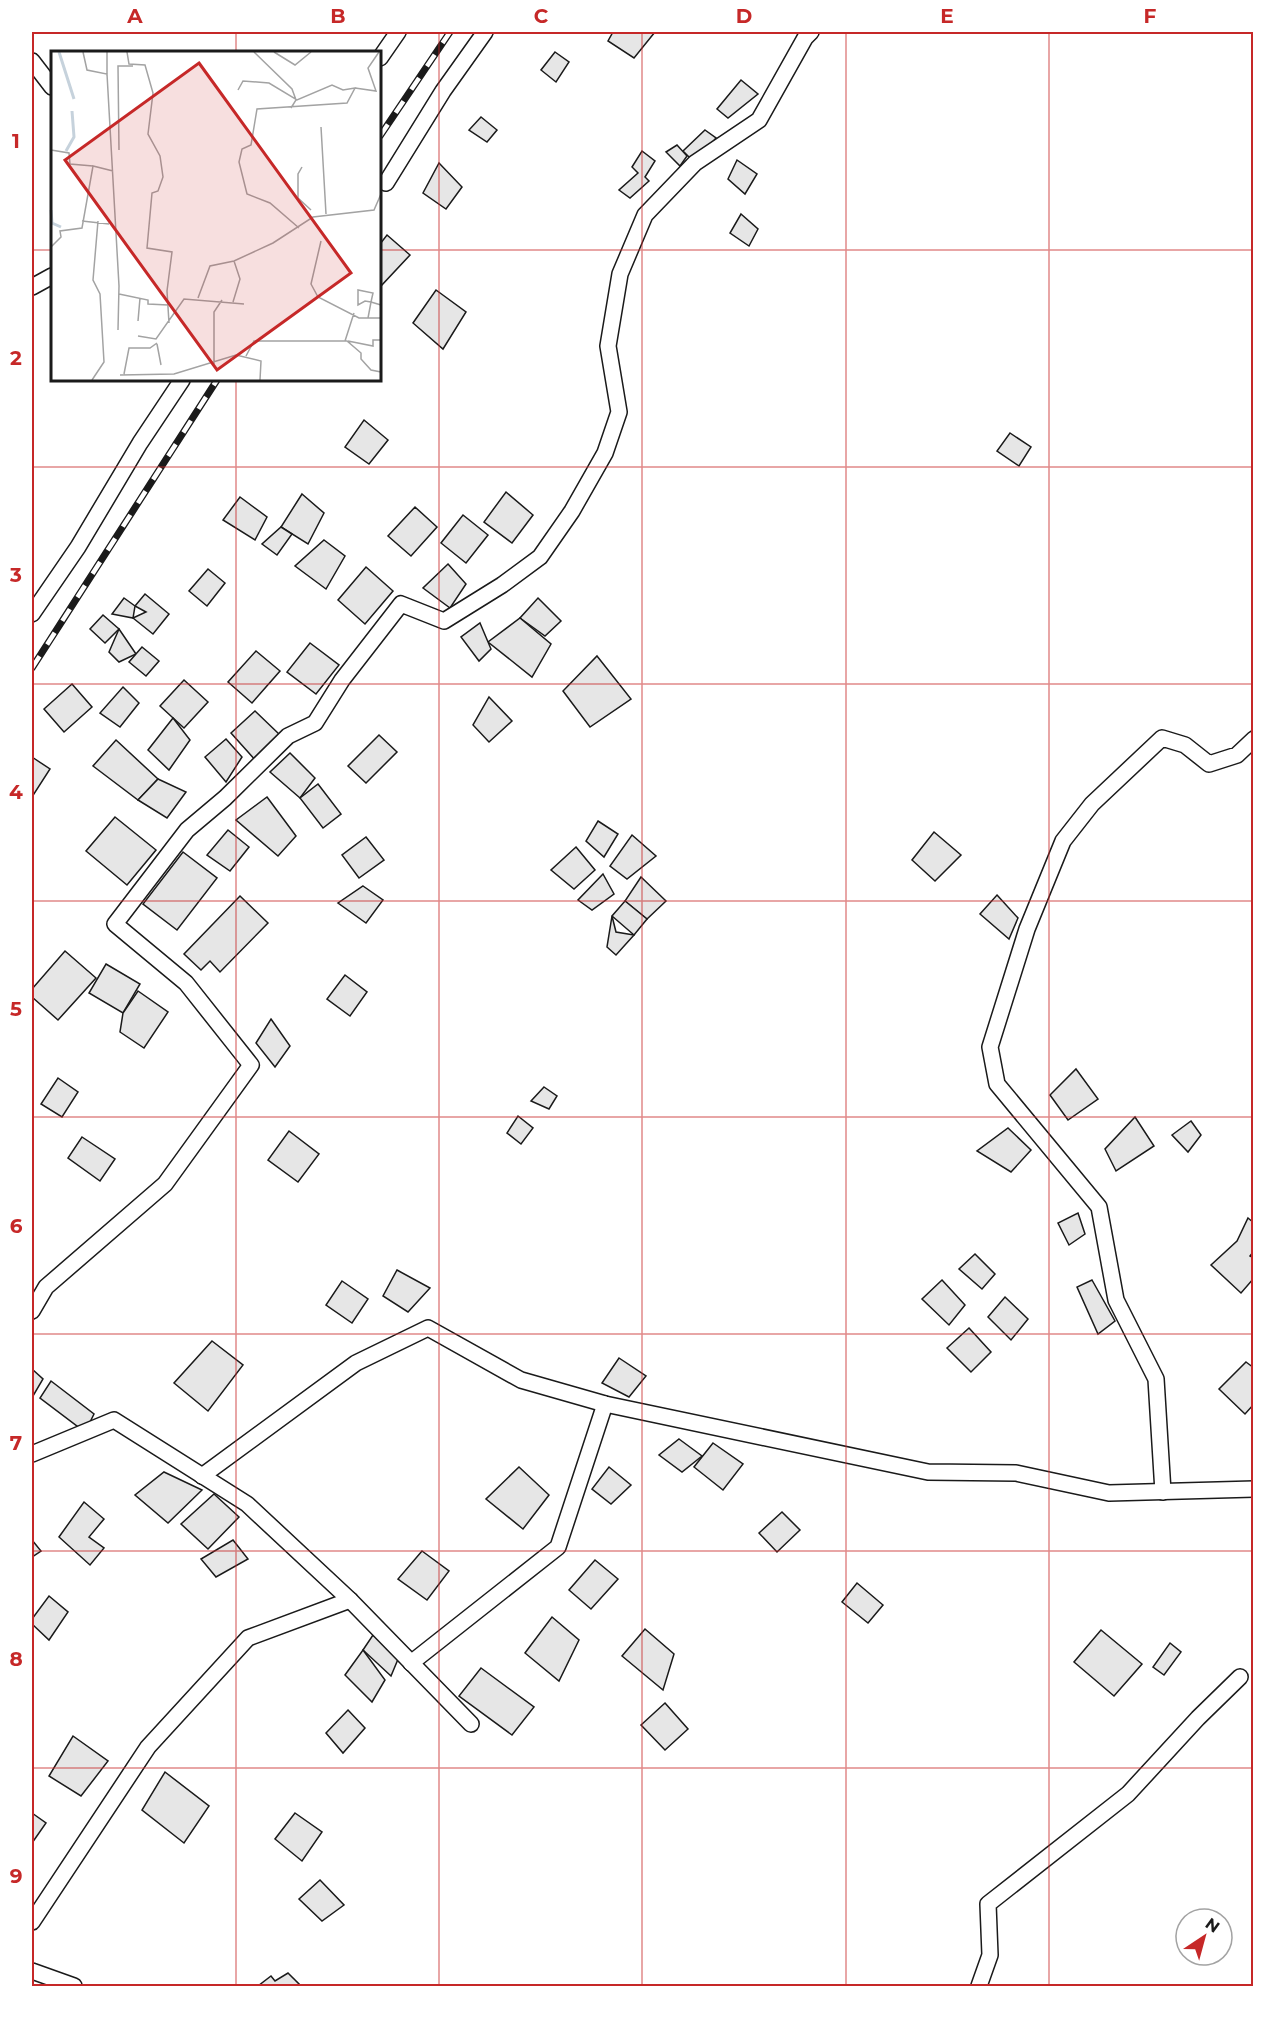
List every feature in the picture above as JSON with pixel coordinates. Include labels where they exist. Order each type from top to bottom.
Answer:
[{"type":"street","points":[[381,57],[398,32]]},
{"type":"street","points":[[386,183],[443,91],[485,32]]},
{"type":"street","points":[[32,1311],[46,1287],[165,1184],[251,1065],[186,983],[115,924],[187,830],[225,798],[288,736],[315,723],[342,680],[401,604],[444,621],[502,585],[540,557],[573,511],[605,453],[619,412],[608,346],[620,274],[645,215],[696,163],[759,120],[805,38],[811,32]]},
{"type":"street","points":[[32,61],[51,86]]},
{"type":"street","points":[[32,287],[51,277]]},
{"type":"street","points":[[32,614],[78,548],[140,443],[181,381]]},
{"type":"street","points":[[1163,1492],[1156,1379],[1116,1300],[1099,1207],[996,1084],[990,1047],[1027,929],[1063,841],[1092,804],[1162,738],[1185,745],[1209,764],[1237,755],[1254,739]]},
{"type":"street","points":[[202,1476],[356,1363],[428,1328],[521,1380],[605,1404],[928,1472],[1016,1473],[1109,1493],[1254,1489]]},
{"type":"street","points":[[411,1663],[558,1547],[605,1404]]},
{"type":"street","points":[[32,1454],[114,1419],[248,1504],[350,1600],[471,1724]]},
{"type":"street","points":[[32,1922],[148,1747],[248,1638],[350,1600]]},
{"type":"street","points":[[979,1986],[990,1955],[988,1904],[1128,1794],[1198,1718],[1240,1677]]},
{"type":"street","points":[[32,1971],[74,1986]]},
{"type":"building","points":[[613,32],[655,32],[634,58],[608,41]]},
{"type":"building","points":[[555,52],[569,62],[556,82],[541,70]]},
{"type":"building","points":[[741,80],[758,94],[728,118],[717,109]]},
{"type":"building","points":[[481,117],[497,130],[487,142],[469,130]]},
{"type":"building","points":[[705,130],[716,138],[695,163],[683,151]]},
{"type":"building","points":[[677,145],[687,156],[680,166],[666,152]]},
{"type":"building","points":[[642,151],[655,161],[645,177],[649,181],[630,198],[619,190],[638,173],[632,167]]},
{"type":"building","points":[[737,160],[757,174],[745,194],[728,179]]},
{"type":"building","points":[[439,163],[462,187],[446,209],[423,193]]},
{"type":"building","points":[[741,214],[758,229],[749,246],[730,233]]},
{"type":"building","points":[[387,235],[410,255],[381,286],[381,243]]},
{"type":"building","points":[[436,290],[466,312],[443,349],[413,323]]},
{"type":"building","points":[[364,420],[388,440],[369,464],[345,447]]},
{"type":"building","points":[[1010,433],[1031,447],[1019,466],[997,451]]},
{"type":"building","points":[[506,492],[533,515],[512,543],[484,522]]},
{"type":"building","points":[[302,494],[324,513],[308,544],[281,527]]},
{"type":"building","points":[[240,497],[267,517],[255,540],[223,520]]},
{"type":"building","points":[[415,507],[437,527],[411,556],[388,536]]},
{"type":"building","points":[[463,515],[488,535],[466,563],[441,543]]},
{"type":"building","points":[[281,527],[292,534],[277,555],[262,544]]},
{"type":"building","points":[[324,540],[345,556],[326,589],[295,566]]},
{"type":"building","points":[[448,564],[466,584],[450,608],[423,588]]},
{"type":"building","points":[[366,567],[393,591],[365,624],[338,600]]},
{"type":"building","points":[[208,569],[225,583],[207,606],[189,591]]},
{"type":"building","points":[[145,594],[169,614],[153,634],[133,618],[146,612],[135,606]]},
{"type":"building","points":[[124,598],[135,606],[133,618],[112,614]]},
{"type":"building","points":[[538,598],[561,621],[545,636],[520,618]]},
{"type":"building","points":[[103,615],[119,629],[105,643],[90,629]]},
{"type":"building","points":[[520,618],[551,644],[532,677],[488,642]]},
{"type":"building","points":[[480,623],[491,649],[479,661],[461,637]]},
{"type":"building","points":[[119,629],[136,654],[119,662],[109,652]]},
{"type":"building","points":[[310,643],[339,665],[316,694],[287,672]]},
{"type":"building","points":[[142,647],[159,661],[146,676],[129,662]]},
{"type":"building","points":[[256,651],[280,671],[252,703],[228,682]]},
{"type":"building","points":[[597,656],[631,699],[590,727],[563,691]]},
{"type":"building","points":[[184,680],[208,702],[184,728],[160,706]]},
{"type":"building","points":[[72,684],[92,707],[64,732],[44,709]]},
{"type":"building","points":[[123,687],[139,703],[120,727],[100,713]]},
{"type":"building","points":[[489,697],[512,721],[489,742],[473,725]]},
{"type":"building","points":[[255,711],[280,735],[256,761],[231,733]]},
{"type":"building","points":[[173,718],[190,740],[169,770],[148,750]]},
{"type":"building","points":[[379,735],[397,752],[366,783],[348,766]]},
{"type":"building","points":[[226,739],[242,757],[226,782],[205,757]]},
{"type":"building","points":[[116,740],[158,779],[138,800],[93,766]]},
{"type":"building","points":[[290,753],[315,778],[300,798],[270,772]]},
{"type":"building","points":[[32,757],[50,769],[32,797]]},
{"type":"building","points":[[158,779],[186,792],[167,818],[138,800]]},
{"type":"building","points":[[318,784],[341,814],[323,828],[300,798]]},
{"type":"building","points":[[267,797],[296,836],[278,856],[236,820]]},
{"type":"building","points":[[115,817],[156,850],[127,885],[86,851]]},
{"type":"building","points":[[598,821],[618,834],[604,857],[586,841]]},
{"type":"building","points":[[228,830],[249,847],[230,871],[207,855]]},
{"type":"building","points":[[934,832],[961,855],[935,881],[912,860]]},
{"type":"building","points":[[632,835],[656,856],[627,879],[610,866]]},
{"type":"building","points":[[366,837],[384,860],[359,878],[342,855]]},
{"type":"building","points":[[576,847],[595,870],[574,889],[551,870]]},
{"type":"building","points":[[183,852],[217,878],[177,930],[143,904]]},
{"type":"building","points":[[603,874],[614,894],[592,910],[578,900]]},
{"type":"building","points":[[641,877],[666,901],[647,919],[625,901]]},
{"type":"building","points":[[363,886],[383,900],[366,923],[338,903]]},
{"type":"building","points":[[997,895],[1018,918],[1009,939],[980,914]]},
{"type":"building","points":[[240,896],[268,923],[220,972],[210,961],[201,970],[184,954]]},
{"type":"building","points":[[625,901],[647,919],[634,935],[612,916]]},
{"type":"building","points":[[612,916],[616,932],[634,935],[616,955],[607,947]]},
{"type":"building","points":[[65,951],[96,978],[58,1020],[32,997],[32,989]]},
{"type":"building","points":[[106,964],[140,984],[123,1013],[89,993]]},
{"type":"building","points":[[345,975],[367,992],[350,1016],[327,999]]},
{"type":"building","points":[[138,991],[168,1012],[144,1048],[120,1032],[123,1013]]},
{"type":"building","points":[[271,1019],[290,1046],[275,1067],[256,1043]]},
{"type":"building","points":[[1076,1069],[1098,1099],[1068,1120],[1050,1095]]},
{"type":"building","points":[[58,1078],[78,1092],[62,1117],[41,1104]]},
{"type":"building","points":[[544,1087],[557,1096],[549,1109],[531,1101]]},
{"type":"building","points":[[518,1116],[533,1128],[521,1144],[507,1133]]},
{"type":"building","points":[[1135,1117],[1154,1146],[1116,1171],[1105,1149]]},
{"type":"building","points":[[1191,1121],[1201,1135],[1188,1152],[1172,1135]]},
{"type":"building","points":[[1008,1128],[1031,1150],[1011,1172],[977,1151]]},
{"type":"building","points":[[289,1131],[319,1154],[298,1182],[268,1160]]},
{"type":"building","points":[[82,1137],[115,1159],[100,1181],[68,1158]]},
{"type":"building","points":[[1078,1213],[1085,1234],[1069,1245],[1058,1223]]},
{"type":"building","points":[[1248,1218],[1254,1223],[1254,1251],[1250,1256],[1254,1258],[1254,1278],[1241,1293],[1211,1265],[1237,1241]]},
{"type":"building","points":[[975,1254],[995,1274],[982,1289],[959,1269]]},
{"type":"building","points":[[397,1270],[430,1288],[408,1312],[383,1296]]},
{"type":"building","points":[[942,1280],[965,1305],[949,1325],[922,1299]]},
{"type":"building","points":[[1092,1280],[1115,1321],[1098,1334],[1077,1287]]},
{"type":"building","points":[[342,1281],[368,1299],[352,1323],[326,1305]]},
{"type":"building","points":[[1005,1297],[1028,1319],[1011,1340],[988,1317]]},
{"type":"building","points":[[969,1328],[991,1352],[971,1372],[947,1348]]},
{"type":"building","points":[[212,1341],[243,1365],[208,1411],[174,1383]]},
{"type":"building","points":[[619,1358],[646,1376],[629,1397],[602,1383]]},
{"type":"building","points":[[1246,1362],[1254,1368],[1254,1404],[1245,1414],[1219,1389]]},
{"type":"building","points":[[32,1369],[43,1379],[33,1396],[32,1395]]},
{"type":"building","points":[[51,1381],[94,1414],[85,1432],[40,1398]]},
{"type":"building","points":[[679,1439],[702,1456],[682,1472],[659,1455]]},
{"type":"building","points":[[713,1443],[743,1464],[723,1490],[694,1467]]},
{"type":"building","points":[[519,1467],[549,1495],[523,1529],[486,1499]]},
{"type":"building","points":[[609,1467],[631,1485],[611,1504],[592,1489]]},
{"type":"building","points":[[164,1472],[202,1490],[168,1523],[135,1495]]},
{"type":"building","points":[[214,1494],[239,1517],[208,1549],[181,1524]]},
{"type":"building","points":[[84,1502],[104,1519],[89,1537],[104,1548],[90,1565],[59,1537]]},
{"type":"building","points":[[782,1512],[800,1530],[777,1552],[759,1533]]},
{"type":"building","points":[[32,1540],[41,1551],[32,1557]]},
{"type":"building","points":[[233,1540],[248,1559],[216,1577],[201,1559]]},
{"type":"building","points":[[422,1551],[449,1571],[427,1600],[398,1579]]},
{"type":"building","points":[[595,1560],[618,1579],[591,1609],[569,1590]]},
{"type":"building","points":[[857,1583],[883,1605],[868,1623],[842,1602]]},
{"type":"building","points":[[49,1596],[68,1612],[49,1640],[32,1624],[32,1619]]},
{"type":"building","points":[[552,1617],[579,1640],[559,1681],[525,1653]]},
{"type":"building","points":[[645,1629],[674,1654],[663,1690],[622,1656]]},
{"type":"building","points":[[1101,1630],[1142,1664],[1114,1696],[1074,1662]]},
{"type":"building","points":[[373,1635],[401,1652],[391,1676],[363,1650]]},
{"type":"building","points":[[1170,1643],[1181,1652],[1164,1675],[1153,1667]]},
{"type":"building","points":[[363,1650],[385,1680],[372,1702],[345,1675]]},
{"type":"building","points":[[481,1668],[534,1707],[512,1735],[459,1696]]},
{"type":"building","points":[[665,1703],[688,1729],[665,1750],[641,1725]]},
{"type":"building","points":[[348,1710],[365,1728],[343,1753],[326,1733]]},
{"type":"building","points":[[73,1736],[108,1761],[81,1796],[49,1776]]},
{"type":"building","points":[[165,1772],[209,1806],[184,1843],[142,1810]]},
{"type":"building","points":[[32,1813],[46,1823],[32,1843]]},
{"type":"building","points":[[295,1813],[322,1832],[302,1861],[275,1839]]},
{"type":"building","points":[[320,1880],[344,1905],[322,1921],[299,1899]]},
{"type":"building","points":[[288,1973],[299,1984],[296,1986],[258,1986],[271,1976],[275,1981]]},
{"type":"railway","points":[[381,135],[450,32]]},
{"type":"railway","points":[[32,668],[216,381]]}]
